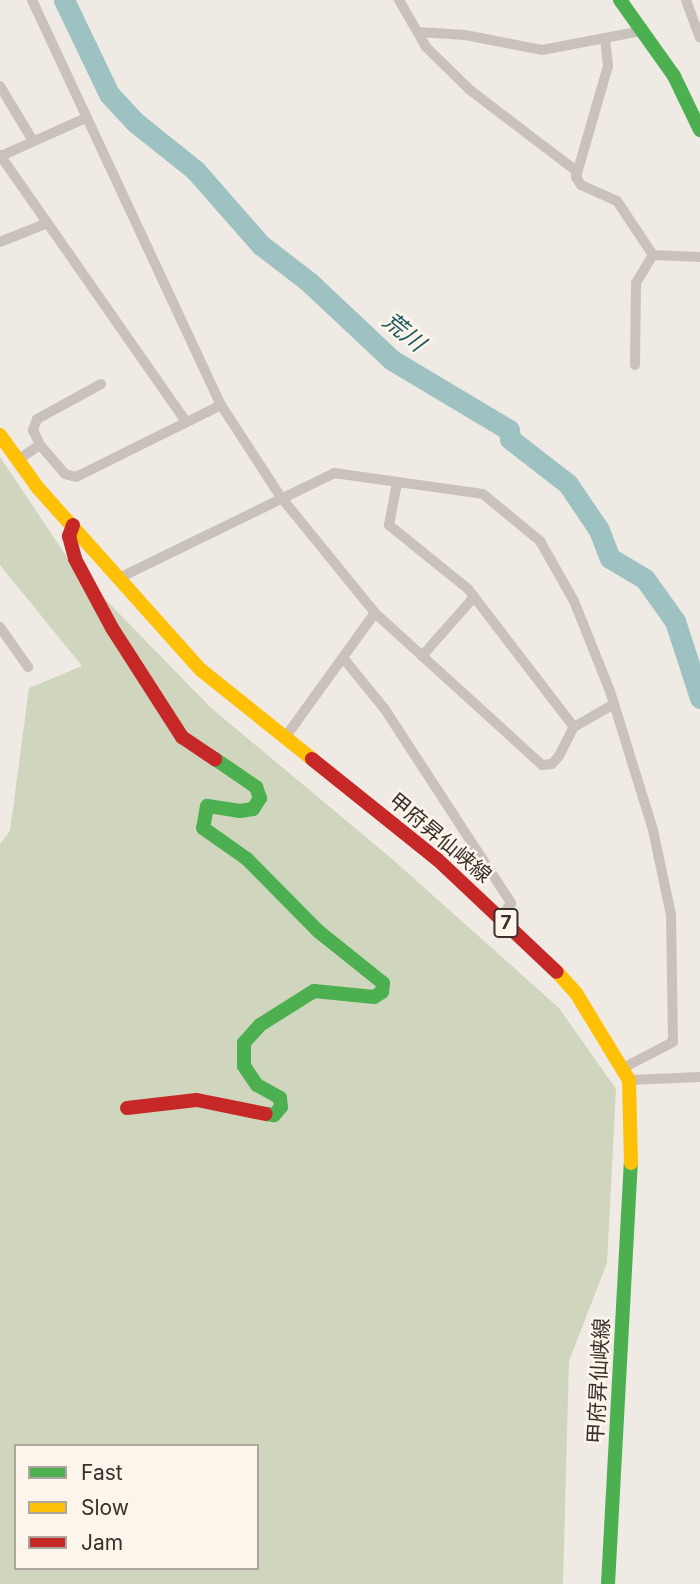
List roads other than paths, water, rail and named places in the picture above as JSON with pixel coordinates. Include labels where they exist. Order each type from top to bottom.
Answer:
[{"type":"main road","points":[[620,0],[674,76],[700,130]]},
{"type":"main road","name":"甲府昇仙峡線","points":[[0,435],[16,461],[73,525],[116,579],[201,670],[438,860],[576,993],[626,1074],[632,1146],[608,1584]]},
{"type":"main road","points":[[73,525],[69,536],[75,559],[112,628],[182,737],[256,787],[260,798],[253,808],[240,811],[207,806],[203,828],[247,859],[318,931],[383,983],[383,992],[374,997],[361,998],[339,990],[314,991],[260,1025],[244,1043],[244,1066],[257,1085],[280,1098],[281,1107],[274,1115],[197,1100],[127,1108]]},
{"type":"street","points":[[32,0],[220,405],[280,496],[375,613],[529,759],[542,765],[552,765],[574,727],[614,704]]},
{"type":"street","points":[[399,0],[426,47],[496,114],[575,170],[581,185],[617,201],[653,255]]},
{"type":"street","points":[[686,0],[700,38]]},
{"type":"street","points":[[418,32],[465,35],[542,50],[642,30]]},
{"type":"street","points":[[575,170],[583,156],[608,66],[605,38]]},
{"type":"street","points":[[0,86],[33,141]]},
{"type":"street","points":[[86,118],[0,156],[186,422]]},
{"type":"street","points":[[0,242],[45,224]]},
{"type":"street","points":[[653,255],[700,257]]},
{"type":"street","points":[[635,365],[636,283],[653,255]]},
{"type":"street","points":[[101,384],[37,419],[33,430],[40,445],[65,474],[76,477],[220,405]]},
{"type":"street","points":[[16,461],[40,445]]},
{"type":"street","points":[[116,579],[280,496],[334,473],[483,494],[540,541],[574,601],[614,704],[653,830],[671,915],[675,962],[673,1042],[626,1074]]},
{"type":"street","points":[[397,483],[389,525],[474,597],[574,727]]},
{"type":"street","points":[[422,656],[474,597]]},
{"type":"street","points":[[284,739],[375,613]]},
{"type":"street","points":[[0,627],[28,667]]},
{"type":"street","points":[[344,659],[384,708],[511,903],[500,919]]},
{"type":"street","points":[[626,1074],[651,1078],[700,1077]]},
{"type":"waterway","name":"荒川","points":[[64,0],[109,94],[135,122],[195,170],[261,245],[309,282],[392,360],[509,430],[510,439],[568,484],[599,530],[610,558],[645,579],[675,621],[700,698]]}]
